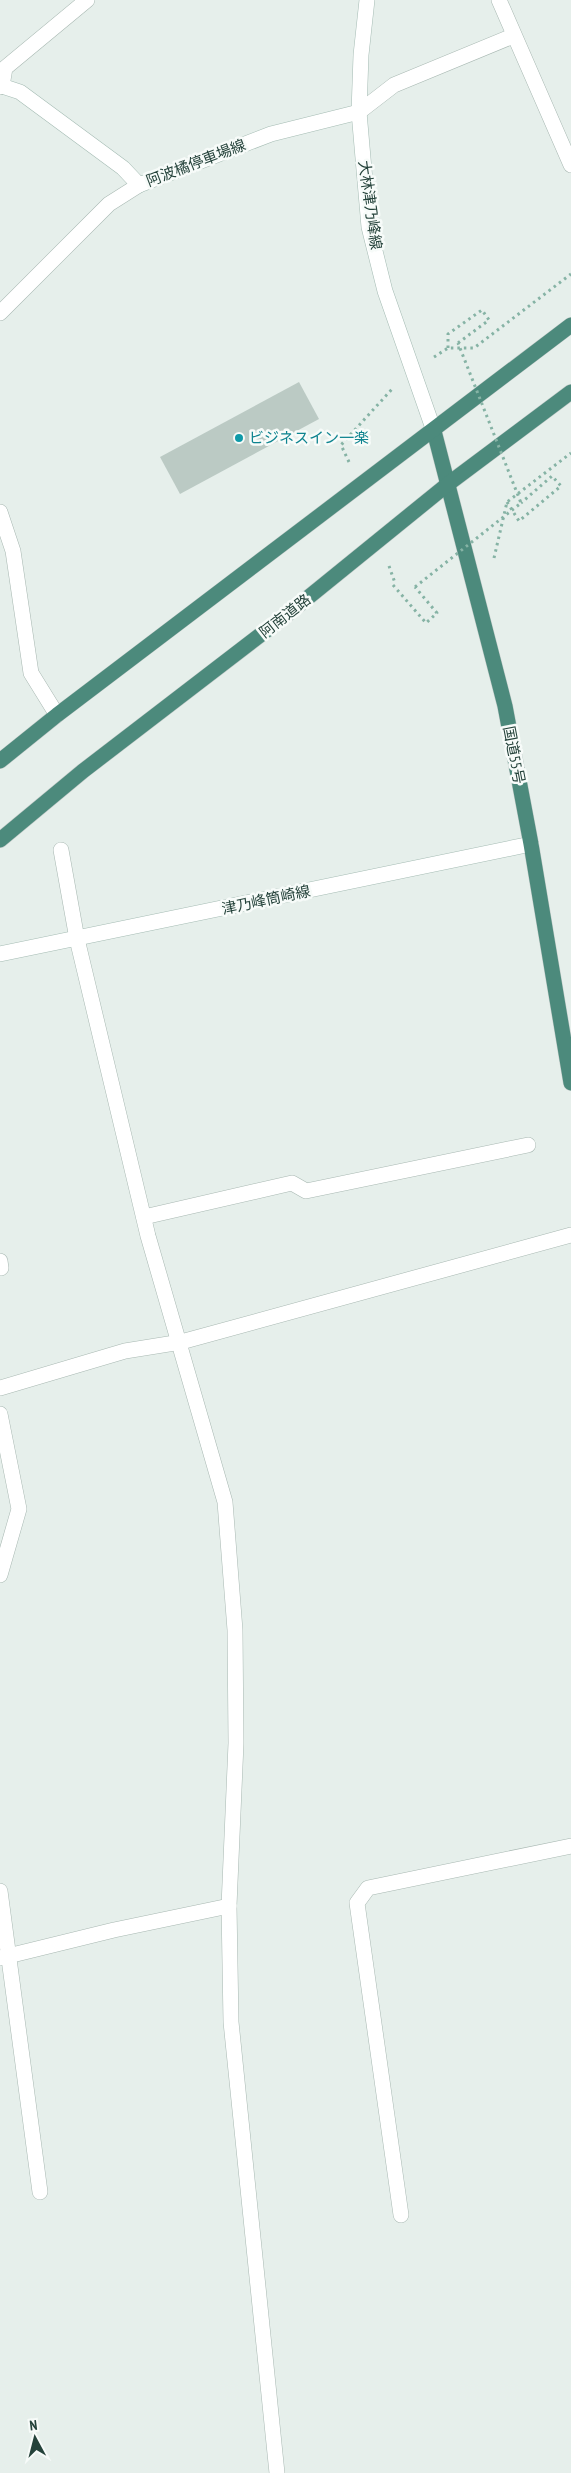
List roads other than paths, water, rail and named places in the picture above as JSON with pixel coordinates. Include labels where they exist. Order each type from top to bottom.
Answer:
[{"type":"highway","points":[[0,761],[57,715],[434,431],[571,325]]},
{"type":"highway","name":"阿南道路","points":[[0,840],[83,771],[289,613],[448,484],[571,392]]},
{"type":"highway","name":"国道55号","points":[[434,431],[504,706],[531,844],[570,1075]]},
{"type":"street","points":[[1,86],[5,68],[87,0]]},
{"type":"street","name":"大林津乃峰線","points":[[367,0],[361,55],[359,112],[369,227],[385,291],[415,371],[434,431]]},
{"type":"street","points":[[499,0],[513,36],[571,165]]},
{"type":"street","points":[[359,112],[394,85],[513,36]]},
{"type":"street","name":"阿波橘停車場線","points":[[1,86],[20,92],[123,168],[139,185],[271,134],[359,112]]},
{"type":"street","points":[[0,313],[109,204],[139,185]]},
{"type":"street","points":[[0,512],[13,551],[31,673],[57,715]]},
{"type":"street","name":"津乃峰筒崎線","points":[[0,954],[531,844]]},
{"type":"street","points":[[61,850],[78,939],[144,1217],[180,1342],[206,1444],[225,1502],[235,1639],[236,1743],[228,1906],[231,2022],[277,2473]]},
{"type":"street","points":[[144,1217],[292,1183],[306,1191],[528,1145]]},
{"type":"street","points":[[0,1388],[125,1351],[180,1342],[571,1235]]},
{"type":"street","points":[[0,1414],[18,1509],[0,1575]]},
{"type":"street","points":[[401,2215],[356,1903],[368,1888],[571,1846]]},
{"type":"street","points":[[0,1891],[5,1957],[40,2192]]},
{"type":"street","points":[[5,1957],[114,1930],[228,1906]]},
{"type":"place","name":"ビジネスイン一楽","points":[[239,438]]}]
